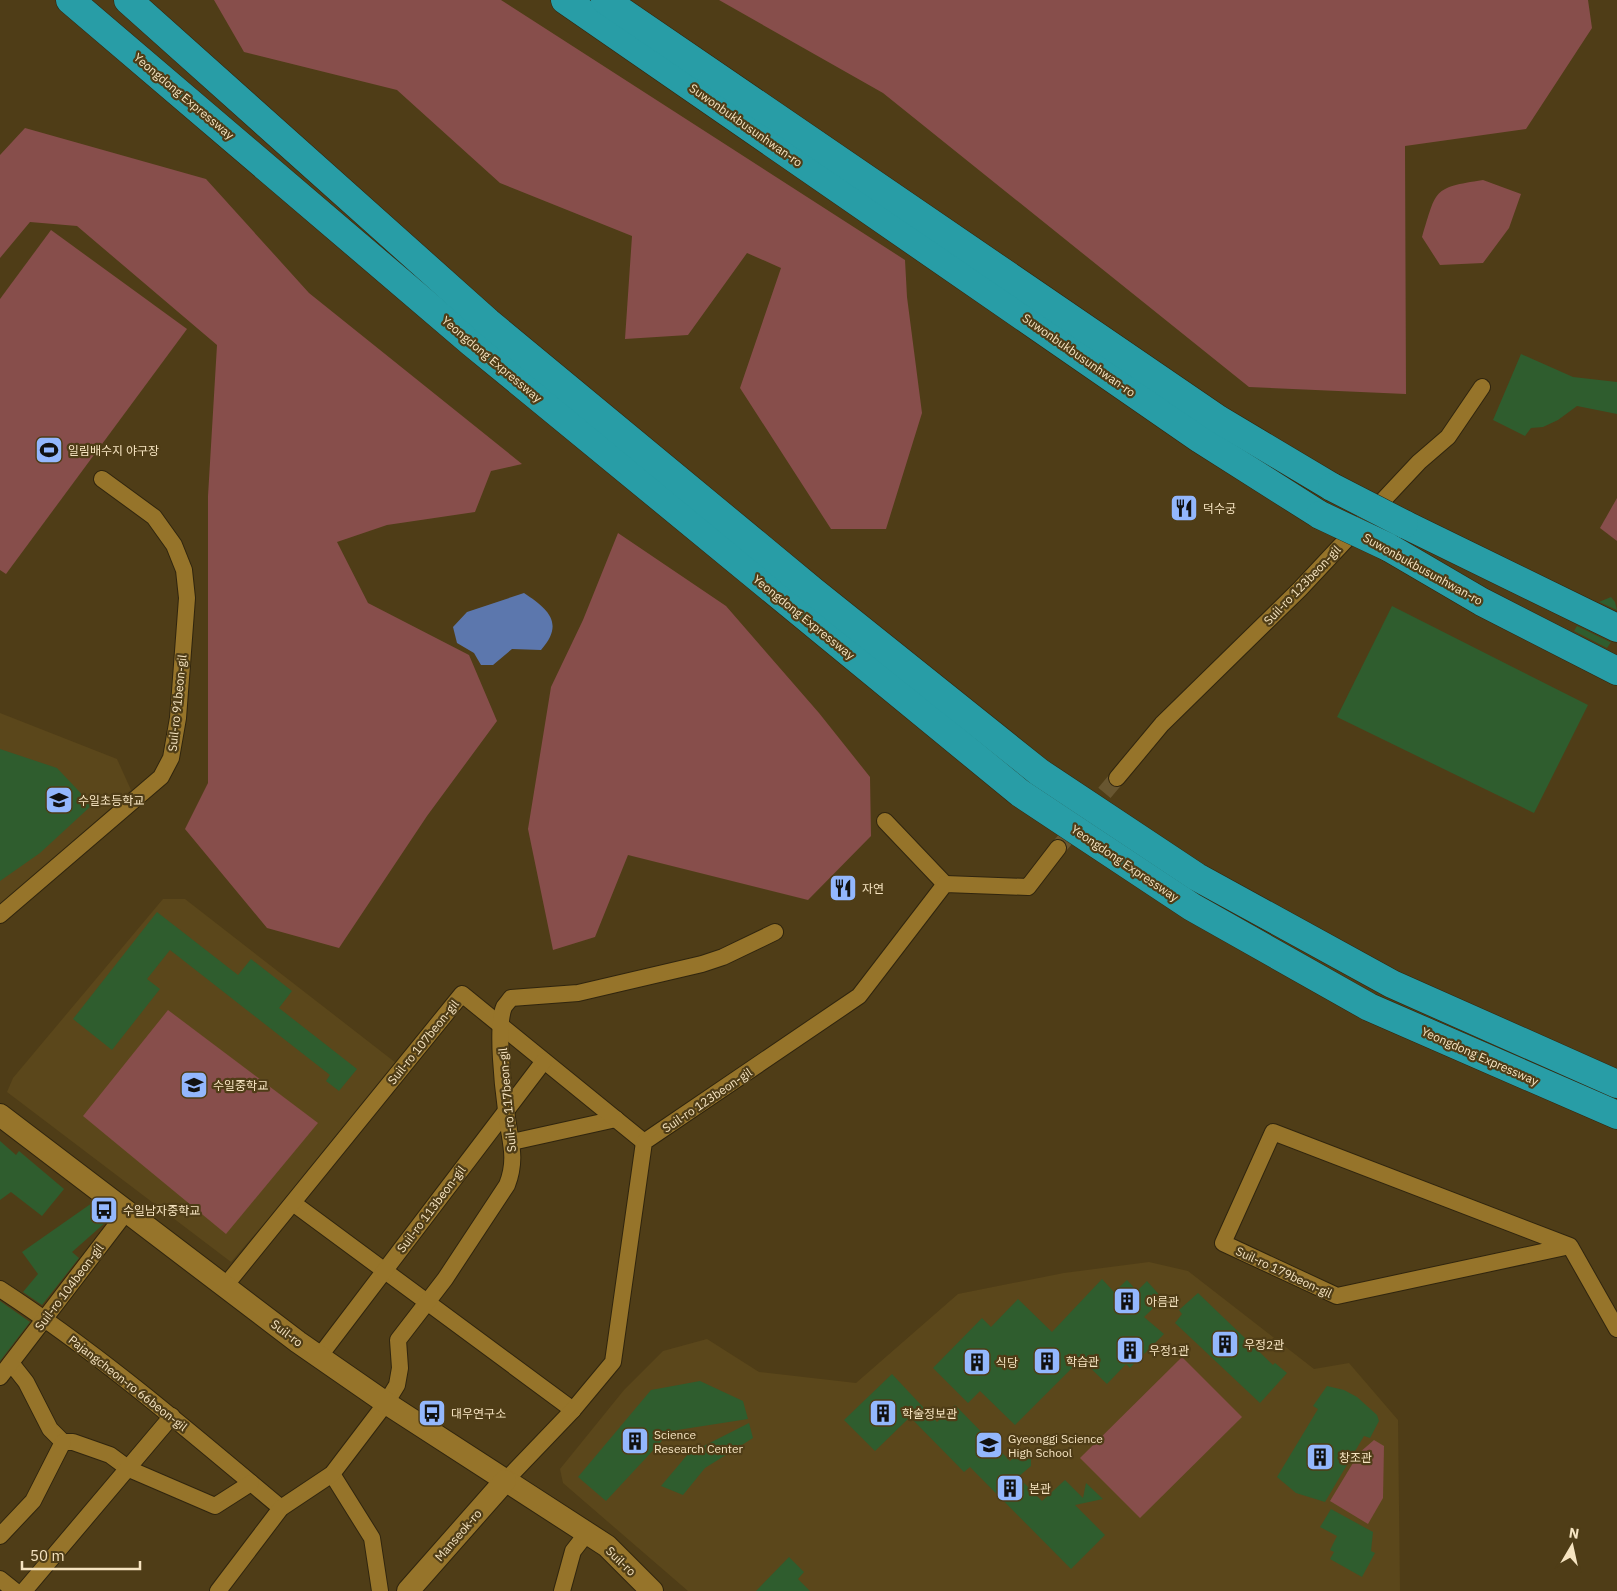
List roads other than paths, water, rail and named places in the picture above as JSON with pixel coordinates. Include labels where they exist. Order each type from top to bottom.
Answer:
[{"type":"highway","name":"Yeongdong Expressway","points":[[70,0],[472,343],[1020,793],[1192,907],[1369,1007],[1617,1116]]},
{"type":"highway","name":"Yeongdong Expressway","points":[[128,0],[488,322],[813,591],[1038,772],[1197,877],[1392,984],[1617,1084]]},
{"type":"highway","name":"Suwonbukbusunhwan-ro","points":[[565,0],[1200,439],[1320,515],[1388,547],[1482,602],[1617,671]]},
{"type":"highway","name":"Suwonbukbusunhwan-ro","points":[[605,0],[1218,419],[1332,487],[1617,628]]},
{"type":"street","name":"Suil-ro 123beon-gil","points":[[1116,778],[1162,724],[1300,589],[1418,462],[1448,437],[1482,387]]},
{"type":"street","name":"Suil-ro 91beon-gil","points":[[0,916],[161,777],[171,758],[178,718],[186,598],[184,570],[174,545],[154,517],[102,479]]},
{"type":"street","points":[[885,821],[945,884],[1028,887],[1058,848]]},
{"type":"street","name":"Suil-ro 123beon-gil","points":[[644,1142],[859,996],[945,884]]},
{"type":"street","name":"Suil-ro 117beon-gil","points":[[218,1591],[281,1508],[332,1474],[386,1404],[397,1385],[400,1368],[398,1340],[427,1302],[503,1193],[513,1170],[512,1142],[506,1111],[501,1026],[504,1008],[511,998],[578,993],[702,964],[724,957],[775,932]]},
{"type":"street","name":"Suil-ro 107beon-gil","points":[[225,1286],[462,994],[644,1142]]},
{"type":"street","name":"Suil-ro 113beon-gil","points":[[319,1356],[544,1061]]},
{"type":"street","name":"Suil-ro","points":[[0,1115],[225,1286],[386,1404],[607,1546],[652,1591]]},
{"type":"street","points":[[512,1142],[616,1119]]},
{"type":"street","name":"Suil-ro 179beon-gil","points":[[1273,1132],[1570,1246],[1337,1296],[1224,1244],[1273,1132]]},
{"type":"street","points":[[505,1481],[573,1410],[613,1362],[644,1142]]},
{"type":"street","points":[[293,1203],[573,1410]]},
{"type":"street","name":"Suil-ro 104beon-gil","points":[[0,1377],[127,1211]]},
{"type":"street","points":[[1570,1246],[1617,1329]]},
{"type":"street","name":"Pajangcheon-ro 66beon-gil","points":[[0,1289],[45,1318],[172,1416],[281,1508]]},
{"type":"street","points":[[11,1363],[26,1382],[50,1429],[63,1442],[73,1442],[110,1454],[129,1470],[215,1506],[252,1483]]},
{"type":"street","points":[[24,1591],[129,1470],[172,1416]]},
{"type":"street","points":[[0,1536],[34,1501],[63,1442]]},
{"type":"street","points":[[332,1474],[372,1538],[380,1591]]},
{"type":"street","name":"Manseok-ro","points":[[410,1590],[505,1481]]},
{"type":"street","points":[[562,1591],[573,1551],[587,1533]]},
{"type":"street","points":[[0,1579],[15,1591]]},
{"type":"water","points":[[524,593],[540,605],[550,617],[552,632],[548,640],[541,650],[512,649],[493,665],[481,665],[474,653],[457,643],[453,627],[467,612]]},
{"type":"tunnel","points":[[1058,848],[1117,778]]},
{"type":"place","name":"일림배수지 야구장","points":[[49,450]]},
{"type":"place","name":"덕수궁","points":[[1184,508]]},
{"type":"place","name":"수일초등학교","points":[[59,800]]},
{"type":"place","name":"자연","points":[[843,888]]},
{"type":"place","name":"수일중학교","points":[[194,1085]]},
{"type":"place","name":"수일남자중학교","points":[[104,1210]]},
{"type":"place","name":"아름관","points":[[1127,1301]]},
{"type":"place","name":"우정2관","points":[[1225,1344]]},
{"type":"place","name":"우정1관","points":[[1130,1350]]},
{"type":"place","name":"학습관","points":[[1047,1361]]},
{"type":"place","name":"식당","points":[[977,1362]]},
{"type":"place","name":"대우연구소","points":[[432,1413]]},
{"type":"place","name":"학술정보관","points":[[883,1413]]},
{"type":"place","name":"Science Research Center","points":[[635,1441]]},
{"type":"place","name":"Gyeonggi Science High School","points":[[989,1445]]},
{"type":"place","name":"창조관","points":[[1320,1457]]},
{"type":"place","name":"본관","points":[[1010,1488]]}]
